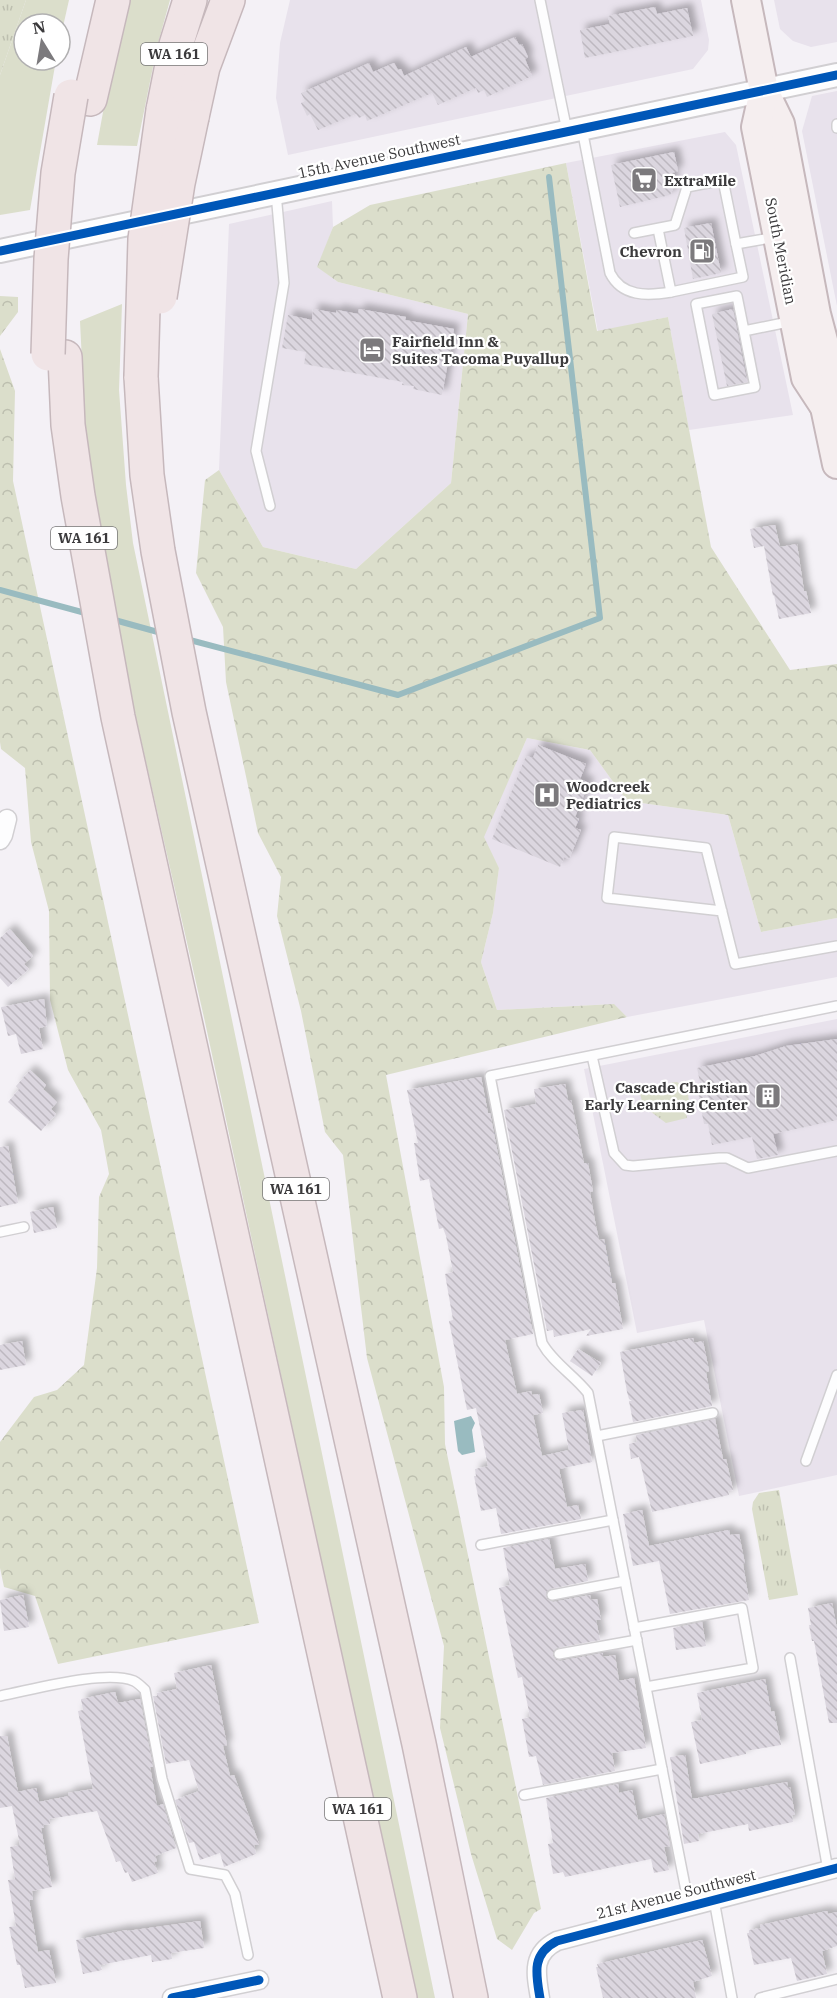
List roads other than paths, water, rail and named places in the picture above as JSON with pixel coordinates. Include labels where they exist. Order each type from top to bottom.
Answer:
[{"type":"highway","points":[[80,98],[93,0]]},
{"type":"highway","name":"WA 161","points":[[113,0],[80,98],[77,175],[56,355],[78,496],[118,717],[400,1998]]},
{"type":"highway","name":"WA 161","points":[[190,0],[176,45],[178,183],[160,299],[141,377],[147,475],[158,551],[189,712],[419,1744],[471,1998]]},
{"type":"highway","points":[[178,114],[203,67],[228,0]]},
{"type":"main road","name":"South Meridian","points":[[746,0],[764,91],[780,124],[816,314],[833,367],[825,407]]},
{"type":"main road","name":"South Meridian","points":[[764,91],[756,127],[806,378],[825,407],[837,464]]},
{"type":"street","name":"15th Avenue Southwest","points":[[0,252],[837,75]]},
{"type":"street","points":[[0,840],[7,819]]},
{"type":"street","name":"21st Avenue Southwest","points":[[540,1998],[538,1960],[544,1949],[556,1941],[833,1869]]},
{"type":"street","points":[[172,1998],[259,1980]]},
{"type":"lane","points":[[540,0],[610,273],[614,280],[620,287],[644,295],[742,277],[723,180],[687,187],[675,225],[634,233]]},
{"type":"lane","points":[[270,506],[256,451],[284,282],[276,193]]},
{"type":"lane","points":[[658,229],[671,291]]},
{"type":"lane","points":[[736,244],[778,237]]},
{"type":"lane","points":[[737,296],[744,331],[755,387],[714,395],[696,304],[737,296]]},
{"type":"lane","points":[[744,331],[795,320]]},
{"type":"lane","points":[[722,911],[607,898],[614,837],[706,848],[722,911],[735,964],[837,946]]},
{"type":"lane","points":[[689,1906],[588,1393],[578,1380],[549,1355],[542,1343],[490,1076],[837,1006]]},
{"type":"lane","points":[[592,1056],[614,1153],[625,1165],[727,1158],[748,1168],[837,1151]]},
{"type":"lane","points":[[0,1232],[24,1227]]},
{"type":"lane","points":[[806,1461],[837,1375]]},
{"type":"lane","points":[[597,1436],[713,1413]]},
{"type":"lane","points":[[481,1545],[613,1520]]},
{"type":"lane","points":[[552,1595],[625,1581]]},
{"type":"lane","points":[[634,1628],[742,1608],[753,1668],[646,1687]]},
{"type":"lane","points":[[559,1654],[637,1640]]},
{"type":"lane","points":[[790,1658],[833,1869]]},
{"type":"lane","points":[[0,1696],[109,1677],[135,1681],[145,1690],[169,1807],[190,1869],[225,1875],[235,1894],[248,1955]]},
{"type":"lane","points":[[524,1795],[662,1769]]},
{"type":"lane","points":[[714,1900],[732,1998]]},
{"type":"lane","points":[[760,1998],[837,1980]]},
{"type":"water","points":[[471,1416],[475,1423],[472,1430],[475,1452],[462,1455],[458,1451],[454,1421]]},
{"type":"waterway","points":[[186,639],[398,695],[600,618],[549,177]]},
{"type":"waterway","points":[[0,590],[89,614]]},
{"type":"waterway","points":[[111,619],[165,634]]},
{"type":"place","name":"ExtraMile","points":[[644,180]]},
{"type":"place","name":"Chevron","points":[[702,251]]},
{"type":"place","name":"Fairfield Inn & Suites Tacoma Puyallup","points":[[372,350]]},
{"type":"place","name":"Woodcreek Pediatrics","points":[[547,795]]},
{"type":"place","name":"Cascade Christian Early Learning Center","points":[[768,1096]]}]
